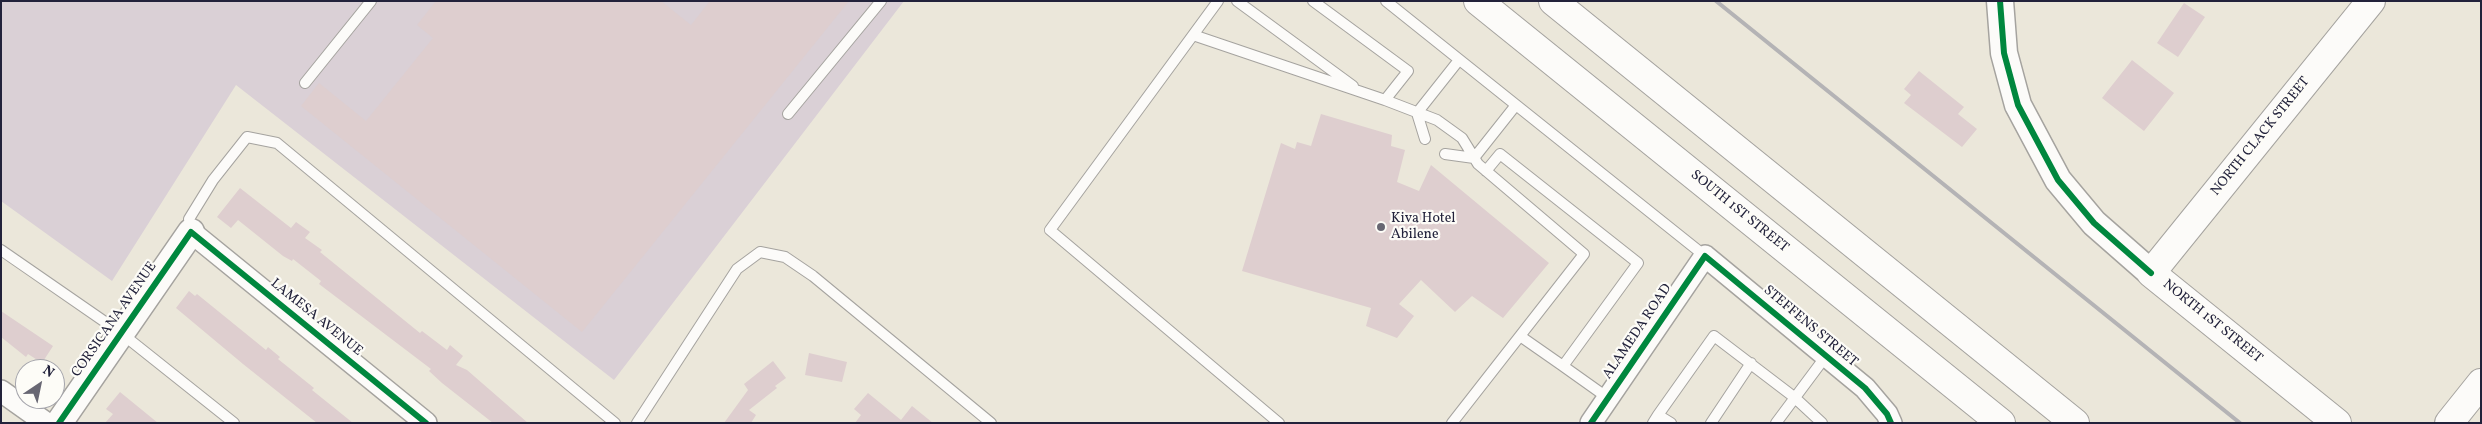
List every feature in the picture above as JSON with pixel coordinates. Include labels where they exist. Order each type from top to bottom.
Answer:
[{"type":"main road","name":"SOUTH 1ST STREET","points":[[1478,1],[2001,423]]},
{"type":"main road","points":[[1553,1],[1944,320],[2075,423]]},
{"type":"main road","name":"NORTH CLACK STREET","points":[[2151,273],[2371,1]]},
{"type":"main road","name":"NORTH 1ST STREET","points":[[2151,273],[2338,423]]},
{"type":"main road","points":[[1944,320],[2036,411],[2044,423]]},
{"type":"main road","points":[[1947,380],[1972,423]]},
{"type":"main road","points":[[2449,423],[2481,383]]},
{"type":"street","name":"NORTH 1ST STREET","points":[[2000,1],[2004,53],[2018,105],[2058,180],[2094,223],[2151,273]]},
{"type":"street","name":"CORSICANA AVENUE","points":[[60,423],[191,232]]},
{"type":"street","name":"LAMESA AVENUE","points":[[191,232],[426,423]]},
{"type":"street","name":"STEFFENS STREET","points":[[1705,256],[1864,388],[1887,414],[1891,423]]},
{"type":"street","name":"ALAMEDA ROAD","points":[[1591,423],[1705,256]]},
{"type":"street","points":[[1,391],[46,423]]},
{"type":"lane","points":[[305,83],[371,1]]},
{"type":"lane","points":[[788,114],[881,1]]},
{"type":"lane","points":[[1218,1],[1050,230],[1279,423]]},
{"type":"lane","points":[[1237,1],[1362,92]]},
{"type":"lane","points":[[1313,1],[1408,71],[1384,100]]},
{"type":"lane","points":[[1386,1],[1705,256]]},
{"type":"lane","points":[[1193,35],[1362,92],[1437,120],[1462,138],[1474,158],[1486,171],[1584,254],[1452,423]]},
{"type":"lane","points":[[1417,113],[1459,60]]},
{"type":"lane","points":[[1474,158],[1516,104]]},
{"type":"lane","points":[[1417,113],[1425,139]]},
{"type":"lane","points":[[191,232],[189,219],[213,180],[247,137],[277,143],[615,423]]},
{"type":"lane","points":[[1445,154],[1474,158]]},
{"type":"lane","points":[[1486,171],[1500,154],[1638,263],[1563,366]]},
{"type":"lane","points":[[1,250],[121,333],[234,423]]},
{"type":"lane","points":[[637,423],[736,270],[760,252],[785,257],[813,276],[991,423]]},
{"type":"lane","points":[[1520,336],[1608,398]]},
{"type":"lane","points":[[1671,423],[1655,419],[1714,336],[1794,397],[1822,423]]},
{"type":"lane","points":[[1776,423],[1826,356]]},
{"type":"lane","points":[[1711,423],[1751,363]]},
{"type":"shaded area","points":[[1,1],[904,1],[614,380],[236,85],[112,281],[1,201]]},
{"type":"building","points":[[436,1],[661,1],[691,25],[710,1],[849,1],[582,332],[301,106],[319,83],[366,121],[433,38],[417,25]]},
{"type":"building","points":[[2184,3],[2205,17],[2178,57],[2157,43]]},
{"type":"building","points":[[2132,60],[2174,93],[2144,131],[2102,98]]},
{"type":"building","points":[[1919,71],[1964,107],[1958,114],[1977,129],[1962,147],[1904,103],[1911,95],[1904,89]]},
{"type":"building","name":"Kiva Hotel Abilene","points":[[1321,114],[1392,135],[1391,146],[1405,150],[1397,182],[1419,191],[1431,165],[1549,263],[1503,318],[1472,296],[1455,312],[1421,280],[1399,304],[1414,316],[1397,338],[1366,326],[1371,308],[1242,271],[1281,143],[1295,149],[1297,142],[1311,146]]},
{"type":"building","points":[[240,188],[291,228],[296,222],[310,232],[305,238],[322,250],[320,252],[420,333],[422,331],[447,350],[450,345],[463,356],[456,365],[467,370],[528,423],[493,423],[442,383],[429,371],[431,369],[319,284],[321,281],[293,259],[292,261],[283,256],[238,220],[231,228],[217,217]]},
{"type":"building","points":[[189,291],[195,296],[197,294],[266,350],[268,347],[280,357],[278,359],[314,388],[312,390],[353,423],[317,423],[243,364],[176,308]]},
{"type":"building","points":[[1,311],[53,346],[45,359],[36,359],[28,354],[26,357],[1,337]]},
{"type":"building","points":[[809,353],[847,362],[842,382],[805,375]]},
{"type":"building","points":[[773,361],[786,378],[775,386],[777,388],[749,410],[756,415],[751,423],[724,423],[748,390],[744,384]]},
{"type":"building","points":[[120,392],[158,423],[105,423],[113,414],[106,409]]},
{"type":"building","points":[[868,393],[901,420],[912,406],[933,423],[855,423],[861,415],[854,409]]},
{"type":"railway","points":[[1716,1],[2240,423]]},
{"type":"cycle path","points":[[2000,1],[2004,53],[2018,105],[2058,180],[2094,223],[2151,273]]},
{"type":"cycle path","points":[[59,423],[191,232],[426,423]]},
{"type":"cycle path","points":[[1591,423],[1705,256],[1865,388],[1887,414],[1891,423]]},
{"type":"place","name":"Kiva Hotel Abilene","points":[[1381,227]]}]
